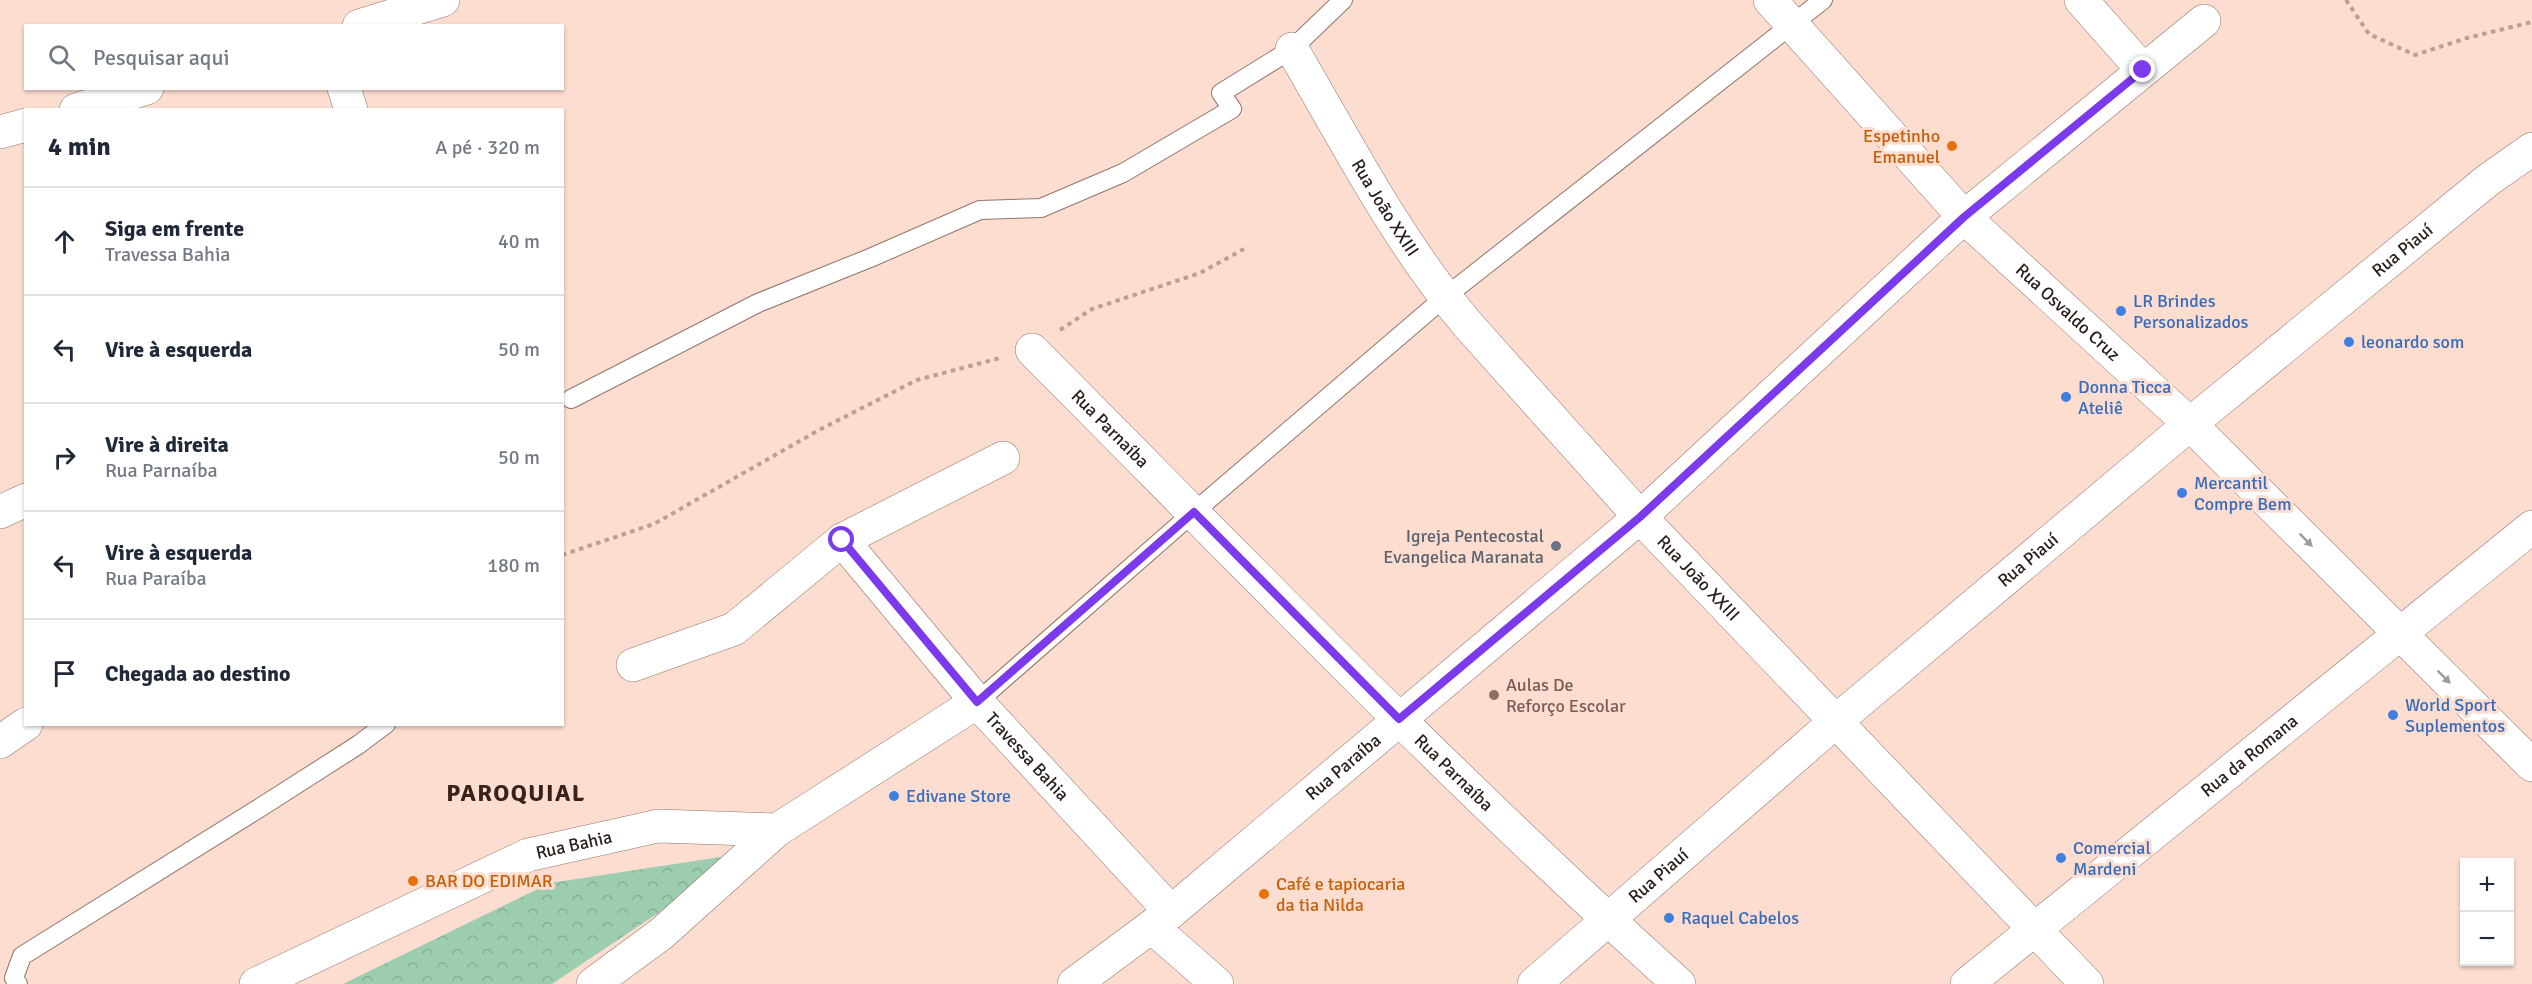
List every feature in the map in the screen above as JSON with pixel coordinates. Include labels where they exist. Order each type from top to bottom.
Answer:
[{"type":"street","points":[[365,24],[443,0]]},
{"type":"street","name":"Rua Osvaldo Cruz","points":[[1770,0],[1964,217],[2190,424],[2532,765]]},
{"type":"street","points":[[2081,0],[2143,70]]},
{"type":"street","name":"Rua Paraíba","points":[[1074,984],[1161,919],[1640,517],[1964,217],[2204,21]]},
{"type":"street","name":"Rua João XXIII","points":[[1292,50],[1392,219],[1445,297],[1640,517],[2087,984]]},
{"type":"street","points":[[82,108],[141,90]]},
{"type":"street","points":[[345,90],[350,108]]},
{"type":"street","points":[[0,132],[24,125]]},
{"type":"street","name":"Rua Piauí","points":[[1534,984],[1835,722],[2190,424],[2479,188],[2532,148]]},
{"type":"street","name":"Rua Parnaíba","points":[[1032,350],[1399,719],[1608,920],[1679,984]]},
{"type":"street","points":[[633,665],[734,629],[842,540],[1003,458]]},
{"type":"street","points":[[0,512],[24,501]]},
{"type":"street","name":"Rua da Romana","points":[[1967,984],[2532,527]]},
{"type":"street","name":"Travessa Bahia","points":[[842,540],[1216,984]]},
{"type":"street","points":[[593,984],[661,934],[777,830],[977,702]]},
{"type":"street","points":[[0,742],[24,724]]},
{"type":"street","name":"Rua Bahia","points":[[256,984],[528,855],[658,826],[777,830]]},
{"type":"lane","points":[[571,399],[758,303],[980,210],[1041,208],[1123,173],[1232,109],[1221,93],[1292,50],[1343,0]]},
{"type":"lane","points":[[977,702],[1445,297],[1823,0]]},
{"type":"lane","points":[[18,984],[14,978],[22,956],[319,770],[383,726]]},
{"type":"path","points":[[2346,0],[2369,34],[2415,56],[2467,38],[2532,22]]},
{"type":"path","points":[[564,554],[654,524],[819,430],[917,380],[1032,350],[1092,309],[1200,273],[1244,249]]},
{"type":"green space","points":[[734,855],[673,903],[552,984],[343,984],[550,883]]},
{"type":"place","name":"Espetinho Emanuel","points":[[1952,146]]},
{"type":"place","name":"LR Brindes Personalizados","points":[[2121,311]]},
{"type":"place","name":"leonardo som","points":[[2349,342]]},
{"type":"place","name":"Donna Ticca Ateliê","points":[[2066,397]]},
{"type":"place","name":"Mercantil Compre Bem","points":[[2182,493]]},
{"type":"place","name":"Igreja Pentecostal Evangelica Maranata","points":[[1556,546]]},
{"type":"place","name":"Aulas De Reforço Escolar","points":[[1494,695]]},
{"type":"place","name":"World Sport Suplementos","points":[[2393,715]]},
{"type":"place","name":"Edivane Store","points":[[894,796]]},
{"type":"place","name":"Comercial Mardeni","points":[[2061,858]]},
{"type":"place","name":"BAR DO EDIMAR","points":[[413,881]]},
{"type":"place","name":"Café e tapiocaria da tia Nilda","points":[[1264,894]]},
{"type":"place","name":"Raquel Cabelos","points":[[1669,918]]},
{"type":"district","name":"PAROQUIAL","points":[[516,793]]},
{"type":"route","points":[[842,540],[977,702],[1194,512],[1399,719],[1640,517],[1964,217],[2143,70]]}]
